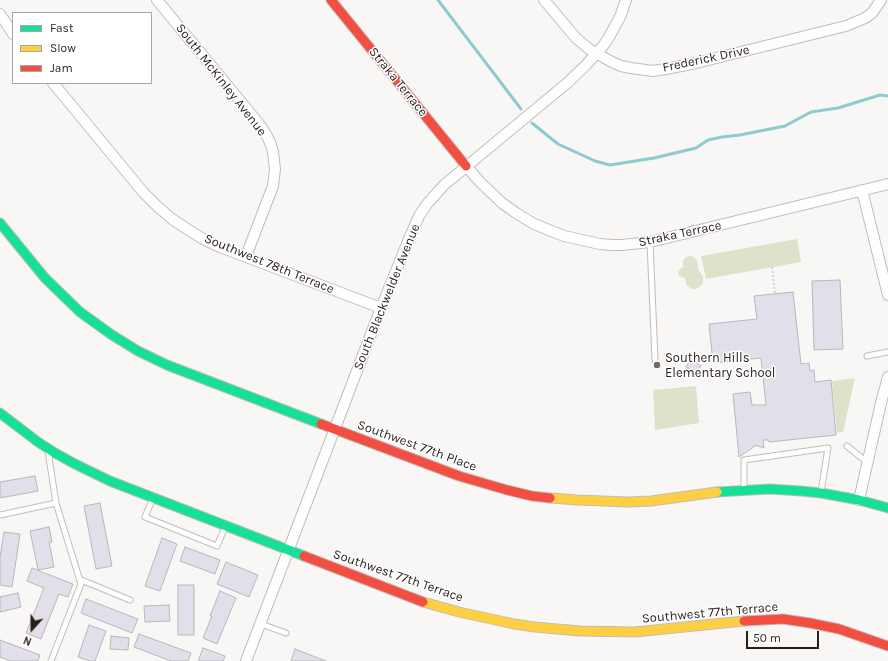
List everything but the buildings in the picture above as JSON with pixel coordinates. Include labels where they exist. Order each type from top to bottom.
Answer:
[{"type":"street","name":"South McKinley Avenue","points":[[157,0],[260,125],[267,136],[273,152],[275,169],[273,186],[246,256]]},
{"type":"street","name":"Straka Terrace","points":[[331,0],[480,182],[502,203],[522,217],[549,231],[574,239],[600,244],[622,245],[650,242],[888,184]]},
{"type":"street","name":"Frederick Drive","points":[[544,0],[576,38],[584,46],[596,54],[617,64],[631,68],[653,71],[696,63],[846,26],[857,22],[872,13],[881,0]]},
{"type":"street","name":"South Blackwelder Avenue","points":[[246,661],[381,308],[419,216],[427,204],[444,185],[566,84],[596,54],[609,37],[620,17],[626,0]]},
{"type":"street","points":[[0,14],[12,32]]},
{"type":"street","name":"Southwest 78th Terrace","points":[[53,84],[143,192],[158,207],[177,222],[203,239],[220,247],[381,308]]},
{"type":"street","points":[[862,190],[888,295]]},
{"type":"street","name":"Southwest 77th Place","points":[[0,223],[45,278],[65,297],[90,319],[123,342],[148,356],[335,430],[459,476],[501,489],[532,496],[578,500],[628,502],[720,492],[770,489],[821,493],[860,500],[888,508]]},
{"type":"street","points":[[860,500],[888,377]]},
{"type":"street","name":"Southwest 77th Terrace","points":[[0,413],[47,448],[93,473],[129,489],[432,605],[514,624],[580,631],[635,632],[754,620],[783,619],[839,628],[888,646]]},
{"type":"lane","points":[[650,242],[655,360]]},
{"type":"lane","points":[[867,356],[888,352]]},
{"type":"lane","points":[[847,446],[868,462]]},
{"type":"lane","points":[[47,448],[56,503],[81,584],[51,661]]},
{"type":"lane","points":[[744,490],[744,460],[828,448],[821,493]]},
{"type":"lane","points":[[153,498],[146,517],[218,546],[225,526]]},
{"type":"lane","points":[[0,515],[56,503]]},
{"type":"lane","points":[[79,579],[130,600]]},
{"type":"lane","points":[[261,624],[286,633]]},
{"type":"path","points":[[772,268],[775,294]]},
{"type":"green space","points":[[797,239],[801,262],[706,279],[701,256]]},
{"type":"green space","points":[[689,256],[694,257],[697,260],[698,269],[703,277],[701,286],[696,289],[689,287],[686,284],[685,278],[679,276],[678,273],[683,267],[683,261]]},
{"type":"green space","points":[[855,378],[843,432],[837,433],[832,381]]},
{"type":"green space","points":[[696,386],[699,423],[655,430],[653,390]]},
{"type":"waterway","points":[[438,0],[521,109]]},
{"type":"waterway","points":[[532,123],[558,144],[595,161],[610,165],[654,158],[696,148],[708,140],[785,126],[811,112],[838,108],[880,95],[888,96]]},
{"type":"traffic: fast","points":[[0,223],[45,278],[80,312],[112,335],[138,351],[167,365],[321,424]]},
{"type":"traffic: fast","points":[[0,413],[55,453],[110,481],[304,556]]},
{"type":"traffic: fast","points":[[717,492],[770,489],[801,491],[859,500],[888,508]]},
{"type":"traffic: slow","points":[[550,498],[628,502],[651,501],[717,492]]},
{"type":"traffic: slow","points":[[423,602],[459,612],[514,624],[580,631],[635,632],[744,621]]},
{"type":"traffic: jam","points":[[331,0],[466,166]]},
{"type":"traffic: jam","points":[[321,424],[459,476],[507,490],[532,496],[550,498]]},
{"type":"traffic: jam","points":[[304,556],[423,602]]},
{"type":"traffic: jam","points":[[744,621],[783,619],[810,623],[839,629],[888,646]]},
{"type":"place","name":"Southern Hills Elementary School","points":[[657,365]]}]
